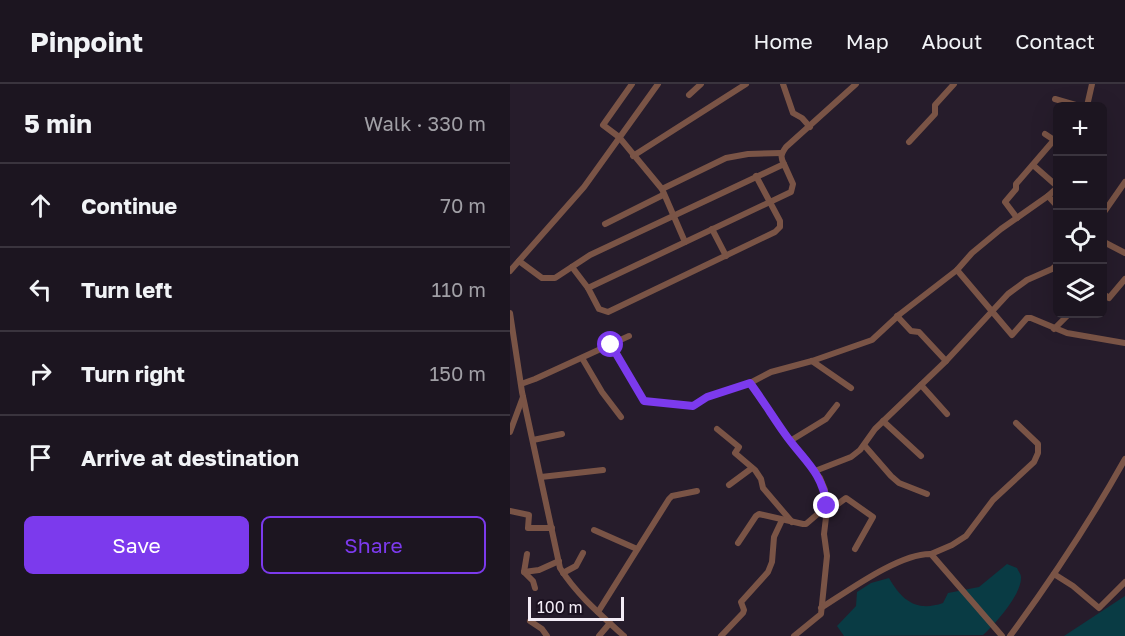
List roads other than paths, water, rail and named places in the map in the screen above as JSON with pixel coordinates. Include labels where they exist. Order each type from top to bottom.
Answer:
[{"type":"street","points":[[632,84],[603,125],[619,137],[662,192],[685,242]]},
{"type":"street","points":[[510,271],[584,187],[658,84]]},
{"type":"street","points":[[689,95],[701,84]]},
{"type":"street","points":[[633,156],[746,84]]},
{"type":"street","points":[[783,84],[793,113],[802,118],[810,127]]},
{"type":"street","points":[[605,224],[726,158],[748,154],[782,153],[856,84]]},
{"type":"street","points":[[909,142],[935,114],[935,105],[954,84]]},
{"type":"street","points":[[1088,102],[1092,84]]},
{"type":"street","points":[[1055,99],[1065,102]]},
{"type":"street","points":[[1017,218],[1005,201],[1054,140],[1045,134]]},
{"type":"street","points":[[588,288],[793,189],[793,184],[781,158],[782,153]]},
{"type":"street","points":[[519,261],[548,279],[555,278],[590,255],[784,164]]},
{"type":"street","points":[[1033,165],[1053,183]]},
{"type":"street","points":[[572,267],[588,288],[599,309],[608,312],[775,232],[780,227],[780,221],[756,176]]},
{"type":"street","points":[[1105,210],[1125,182]]},
{"type":"street","points":[[611,345],[644,401],[693,406],[707,397],[750,383],[771,372],[812,361],[872,340],[897,316],[957,270],[972,253],[1001,229],[1053,192]]},
{"type":"street","points":[[1048,196],[1053,202]]},
{"type":"street","points":[[712,229],[726,256]]},
{"type":"street","points":[[1107,244],[1125,253]]},
{"type":"street","points":[[815,471],[851,457],[883,421],[946,361],[1014,289],[1027,280],[1053,268]]},
{"type":"street","points":[[957,270],[1012,335],[1027,318],[1054,329],[1125,343]]},
{"type":"street","points":[[1107,296],[1109,298],[1125,279]]},
{"type":"street","points":[[510,314],[512,343],[523,397],[563,573],[581,596],[624,636]]},
{"type":"street","points":[[897,316],[911,331],[920,332],[946,361]]},
{"type":"street","points":[[1054,329],[1065,318]]},
{"type":"street","points":[[521,384],[629,336]]},
{"type":"street","points":[[582,357],[602,392],[621,417]]},
{"type":"street","points":[[812,361],[851,388]]},
{"type":"street","points":[[750,383],[790,441],[815,471],[825,490],[827,509],[824,534],[827,556],[820,614],[794,636]]},
{"type":"street","points":[[921,385],[947,414]]},
{"type":"street","points":[[510,432],[523,397]]},
{"type":"street","points":[[790,441],[826,419],[837,405]]},
{"type":"street","points":[[883,421],[921,456]]},
{"type":"street","points":[[821,608],[894,564],[923,554],[931,554],[966,536],[993,500],[1034,462],[1038,453],[1038,444],[1016,423]]},
{"type":"street","points":[[717,429],[736,443],[739,447],[735,453],[752,468],[761,479],[763,488],[792,522]]},
{"type":"street","points":[[533,440],[562,434]]},
{"type":"street","points":[[864,445],[899,483],[927,494]]},
{"type":"street","points":[[1010,636],[1107,493],[1125,459]]},
{"type":"street","points":[[729,485],[752,468]]},
{"type":"street","points":[[540,477],[603,470]]},
{"type":"street","points":[[598,612],[669,499],[672,496],[697,491]]},
{"type":"street","points":[[738,543],[759,514],[806,524],[846,498],[873,517],[855,549]]},
{"type":"street","points":[[510,511],[529,515],[528,528],[552,528]]},
{"type":"street","points":[[721,636],[743,613],[741,602],[768,572],[772,562],[774,537],[782,520]]},
{"type":"street","points":[[594,530],[638,549]]},
{"type":"street","points":[[563,573],[576,566],[583,553]]},
{"type":"street","points":[[524,572],[527,554]]},
{"type":"street","points":[[931,554],[1002,636]]},
{"type":"street","points":[[524,572],[539,570],[559,561]]},
{"type":"street","points":[[524,572],[535,588]]},
{"type":"street","points":[[1054,574],[1073,586],[1099,608],[1125,582]]},
{"type":"street","points":[[530,621],[542,629],[547,636]]},
{"type":"street","points":[[599,636],[610,623]]},
{"type":"water","points":[[1007,564],[1017,568],[1021,576],[1020,584],[1007,608],[983,635],[844,636],[837,626],[856,606],[857,592],[871,583],[889,578],[899,593],[911,602],[925,606],[934,605],[943,603],[948,593],[979,587]]},
{"type":"water","points":[[1125,596],[1125,636],[1064,636]]}]
